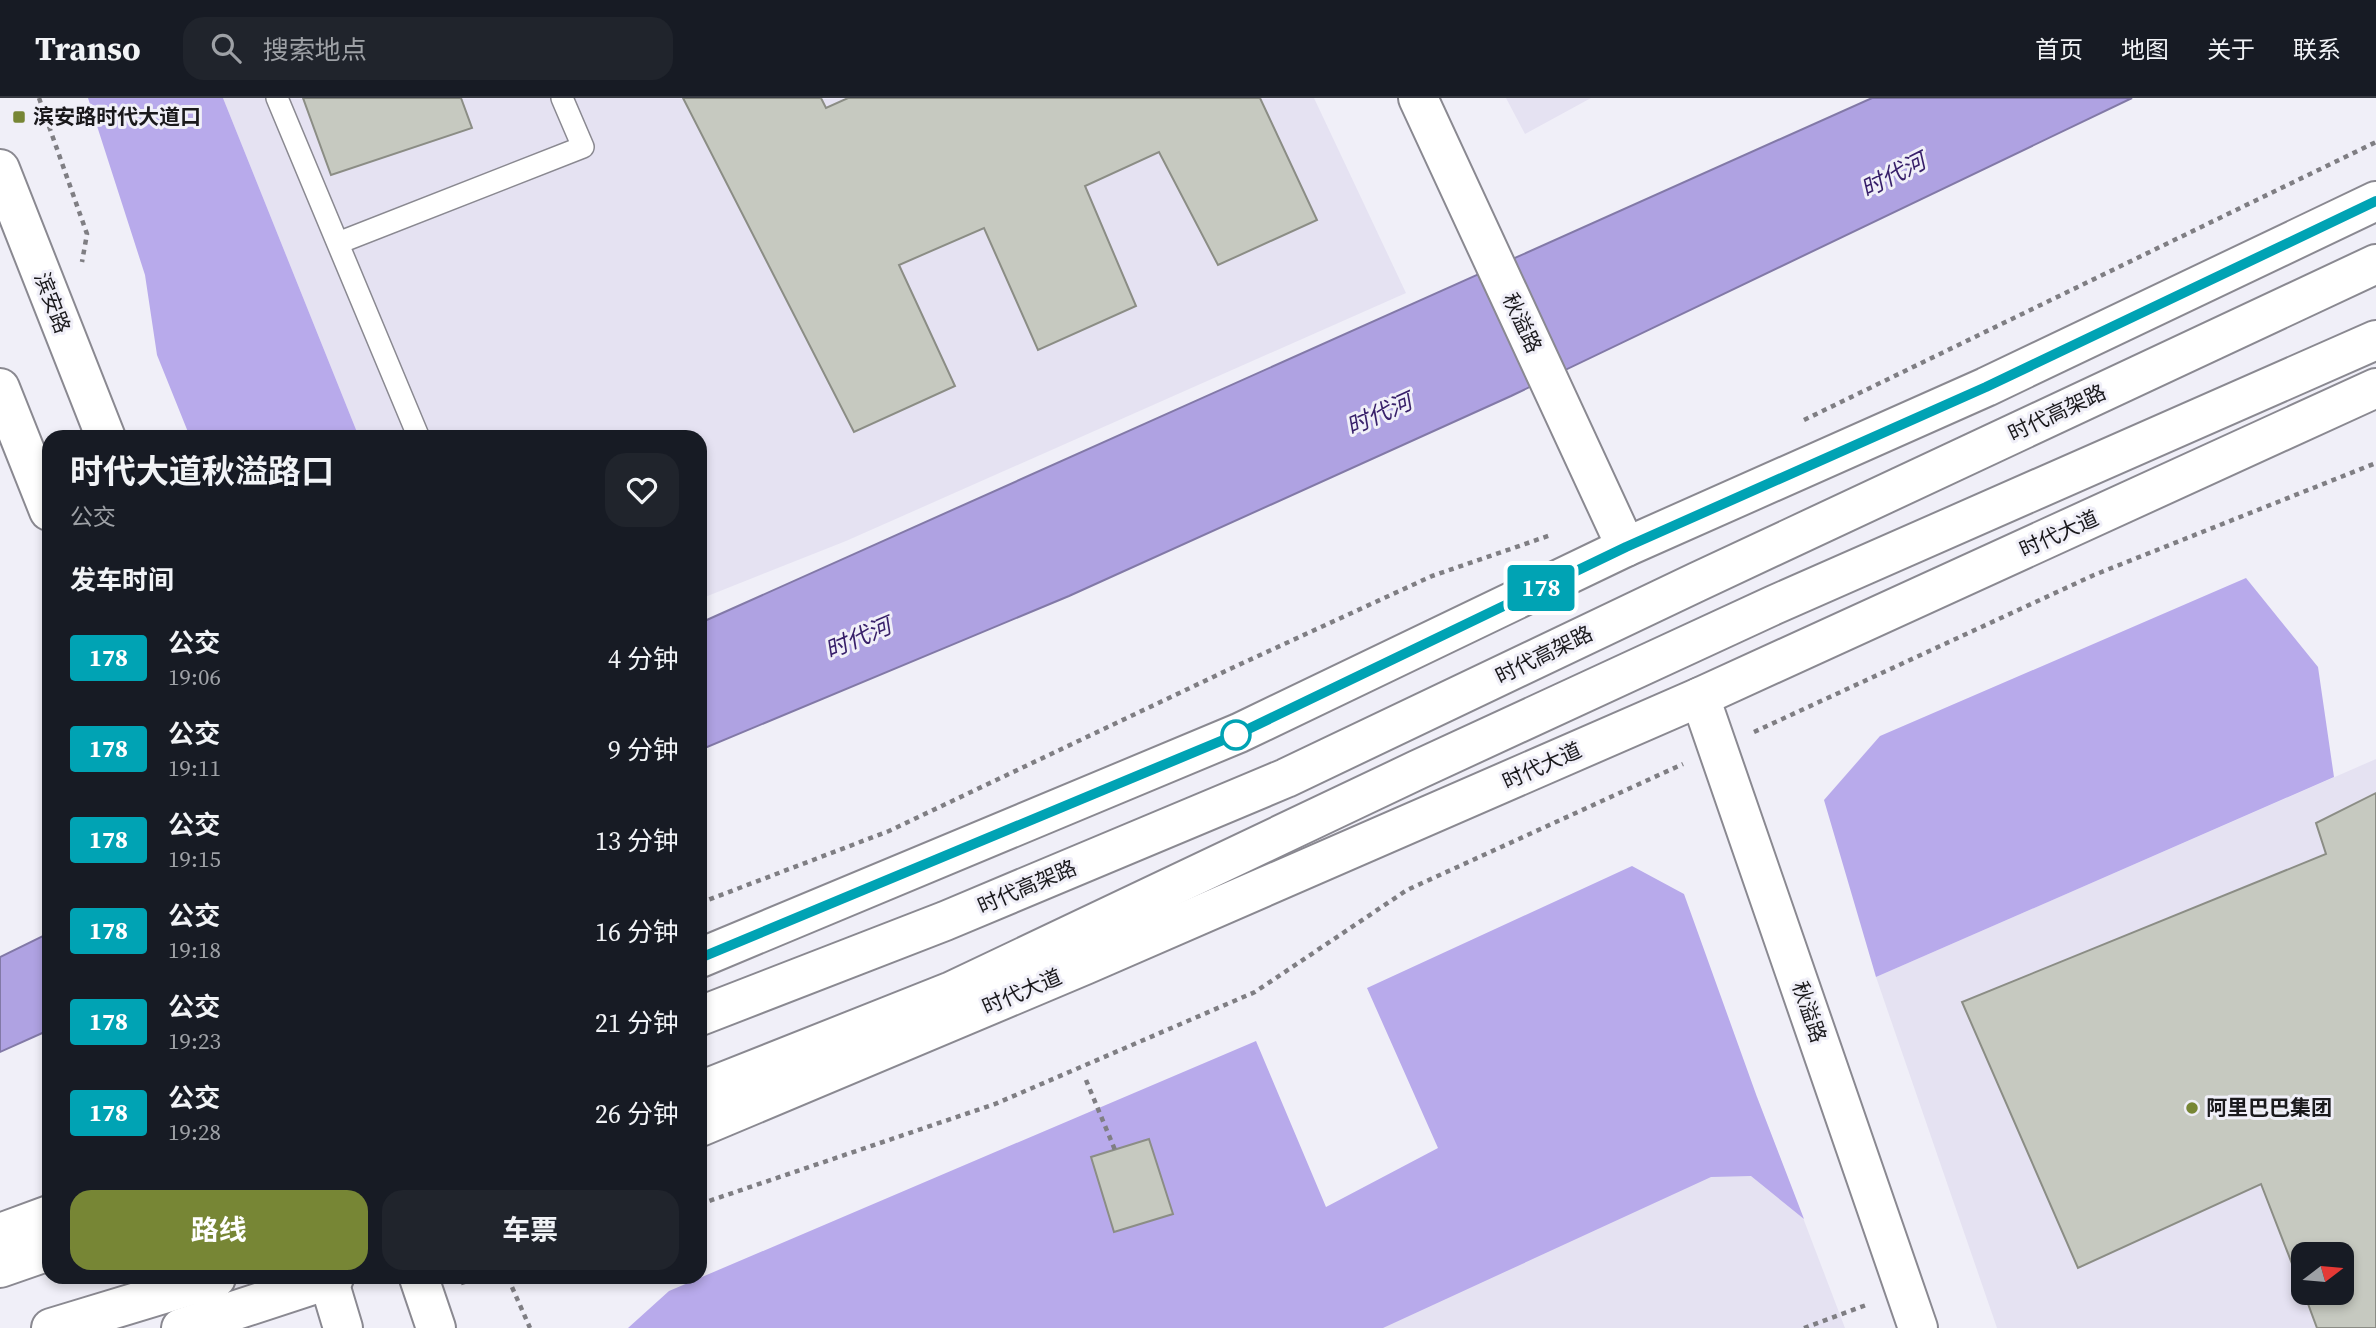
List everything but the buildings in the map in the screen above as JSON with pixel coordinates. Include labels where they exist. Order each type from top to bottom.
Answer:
[{"type":"main road","name":"秋溢路","points":[[1418,98],[1618,531]]},
{"type":"main road","name":"滨安路","points":[[0,169],[103,430]]},
{"type":"main road","points":[[707,955],[1240,733],[1618,531],[1986,387],[2376,201]]},
{"type":"main road","name":"时代高架路","points":[[707,1013],[945,921],[1286,778],[1709,576],[2376,264]]},
{"type":"main road","points":[[707,1088],[952,991],[1417,770],[1774,605],[2376,340]]},
{"type":"main road","points":[[0,388],[42,494]]},
{"type":"main road","name":"时代大道","points":[[707,1124],[1085,965],[1700,697],[2376,388]]},
{"type":"main road","name":"秋溢路","points":[[1700,697],[1918,1328]]},
{"type":"main road","points":[[0,1233],[42,1218]]},
{"type":"main road","points":[[51,1328],[196,1284]]},
{"type":"main road","points":[[181,1328],[312,1284]]},
{"type":"main road","points":[[331,1284],[338,1327]]},
{"type":"main road","points":[[421,1284],[436,1328]]},
{"type":"lane","points":[[277,98],[416,430]]},
{"type":"lane","points":[[338,243],[583,147],[562,98]]},
{"type":"path","points":[[39,98],[87,234],[79,274]]},
{"type":"path","points":[[1799,423],[2376,142]]},
{"type":"path","points":[[707,1202],[995,1104],[1255,992],[1407,890],[2094,575],[2376,463]]},
{"type":"path","points":[[707,900],[889,831],[1231,668],[1432,576],[1618,531]]},
{"type":"path","points":[[1086,1080],[1115,1150]]},
{"type":"path","points":[[511,1284],[530,1328]]},
{"type":"path","points":[[1804,1328],[1905,1290]]},
{"type":"shaded area","points":[[88,98],[223,98],[356,430],[187,430],[157,355],[145,275]]},
{"type":"shaded area","points":[[223,98],[1314,98],[1406,293],[846,541],[707,596],[707,430],[356,430]]},
{"type":"shaded area","points":[[1506,98],[1591,98],[1525,134]]},
{"type":"shaded area","points":[[2246,578],[2318,667],[2334,777],[1876,977],[1824,800],[1880,736]]},
{"type":"shaded area","name":"阿里巴巴集团","points":[[2376,759],[2376,1328],[1997,1328],[1876,977]]},
{"type":"shaded area","points":[[1632,866],[1684,894],[1804,1219],[1751,1176],[1711,1177],[1383,1328],[628,1328],[669,1291],[685,1284],[707,1284],[707,1275],[1256,1041],[1326,1207],[1438,1148],[1367,988]]},
{"type":"shaded area","points":[[1757,1097],[1845,1328],[1177,1328]]},
{"type":"water","name":"时代河","points":[[1872,98],[2132,98],[1511,396],[1069,596],[707,747],[707,620]]},
{"type":"water","points":[[42,936],[42,1033],[0,1052],[0,957]]},
{"type":"bus line","name":"178","points":[[707,955],[1240,733],[1626,547],[1986,387],[2376,201]]},
{"type":"place","name":"滨安路时代大道口","points":[[19,117]]},
{"type":"place","name":"阿里巴巴集团","points":[[2192,1108]]}]
